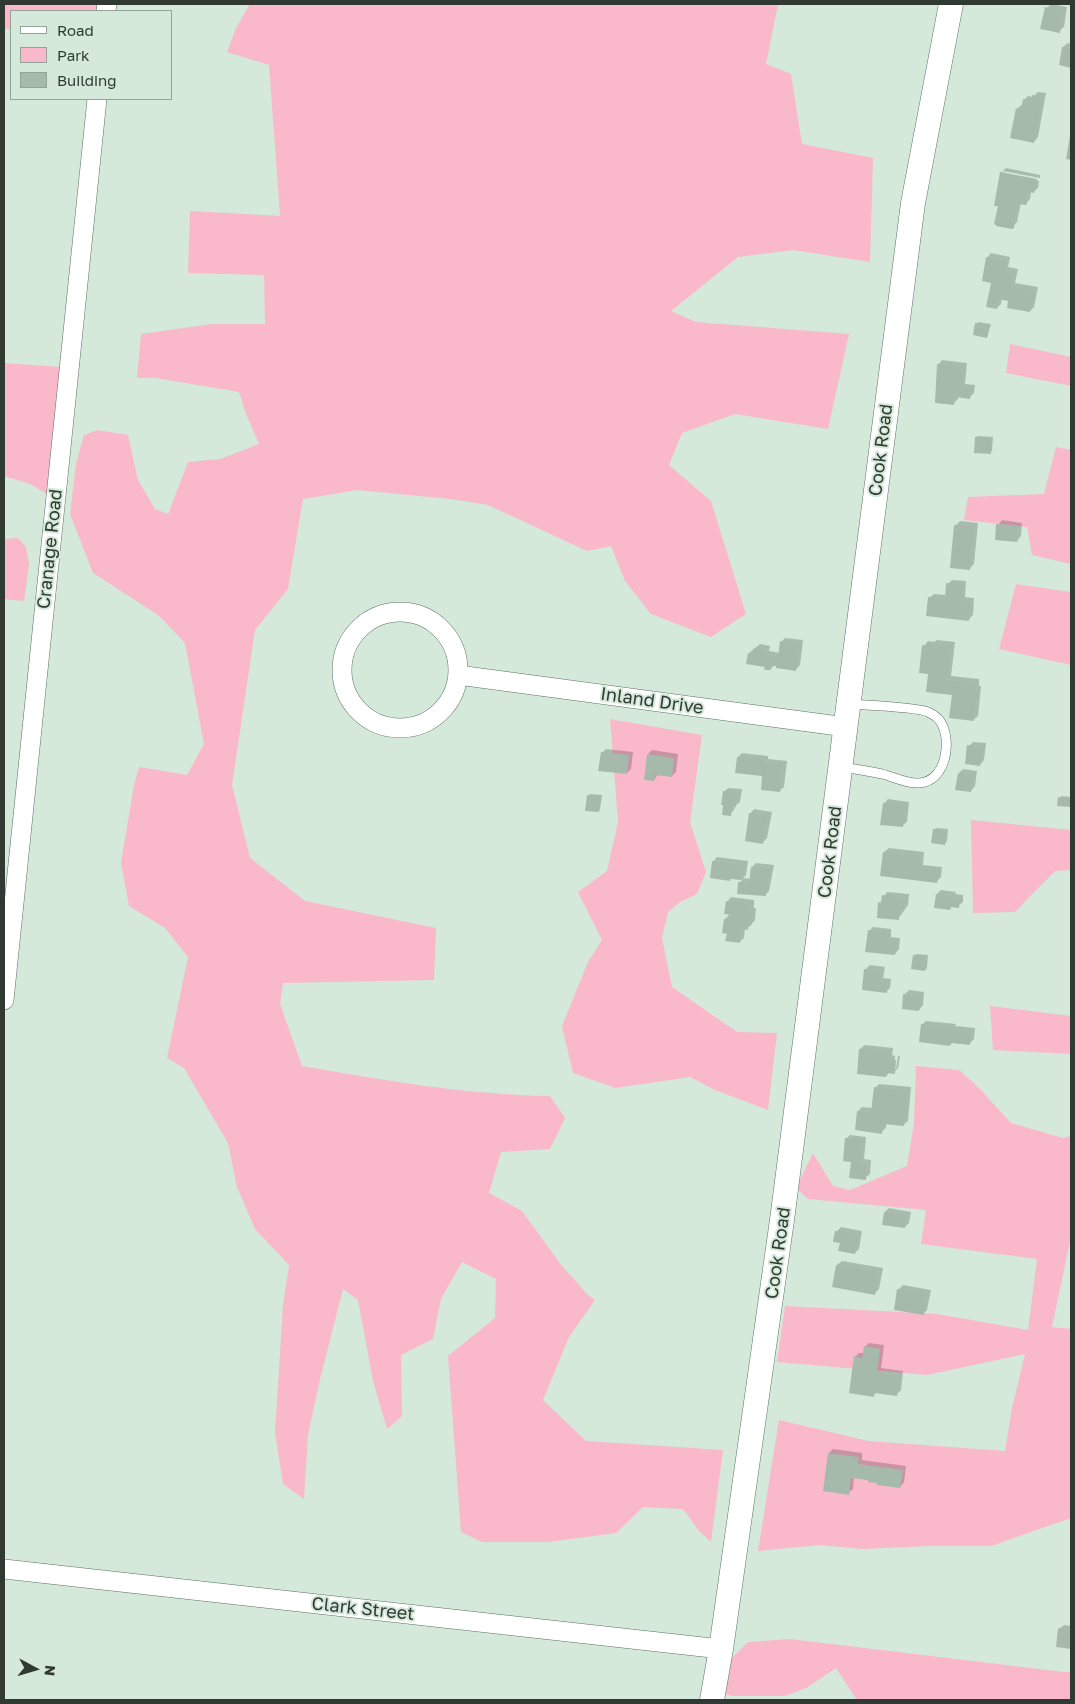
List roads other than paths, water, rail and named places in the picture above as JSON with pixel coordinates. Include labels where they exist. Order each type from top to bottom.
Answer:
[{"type":"street","name":"Cook Road","points":[[712,1700],[721,1650],[781,1229],[913,203],[952,4]]},
{"type":"street","name":"Cranage Road","points":[[4,1000],[97,100]]},
{"type":"street","points":[[392,612],[421,615],[438,626],[448,636],[457,655],[458,675],[453,694],[442,711],[433,718],[414,727],[394,728],[382,726],[364,716],[350,701],[342,673],[344,652],[350,640],[363,625],[373,618],[392,612]]},
{"type":"street","name":"Inland Drive","points":[[458,675],[846,727]]},
{"type":"street","name":"Clark Street","points":[[4,1569],[721,1650]]},
{"type":"lane","points":[[840,767],[881,774],[909,782],[925,782],[935,776],[943,763],[947,747],[940,721],[927,711],[848,704]]}]
